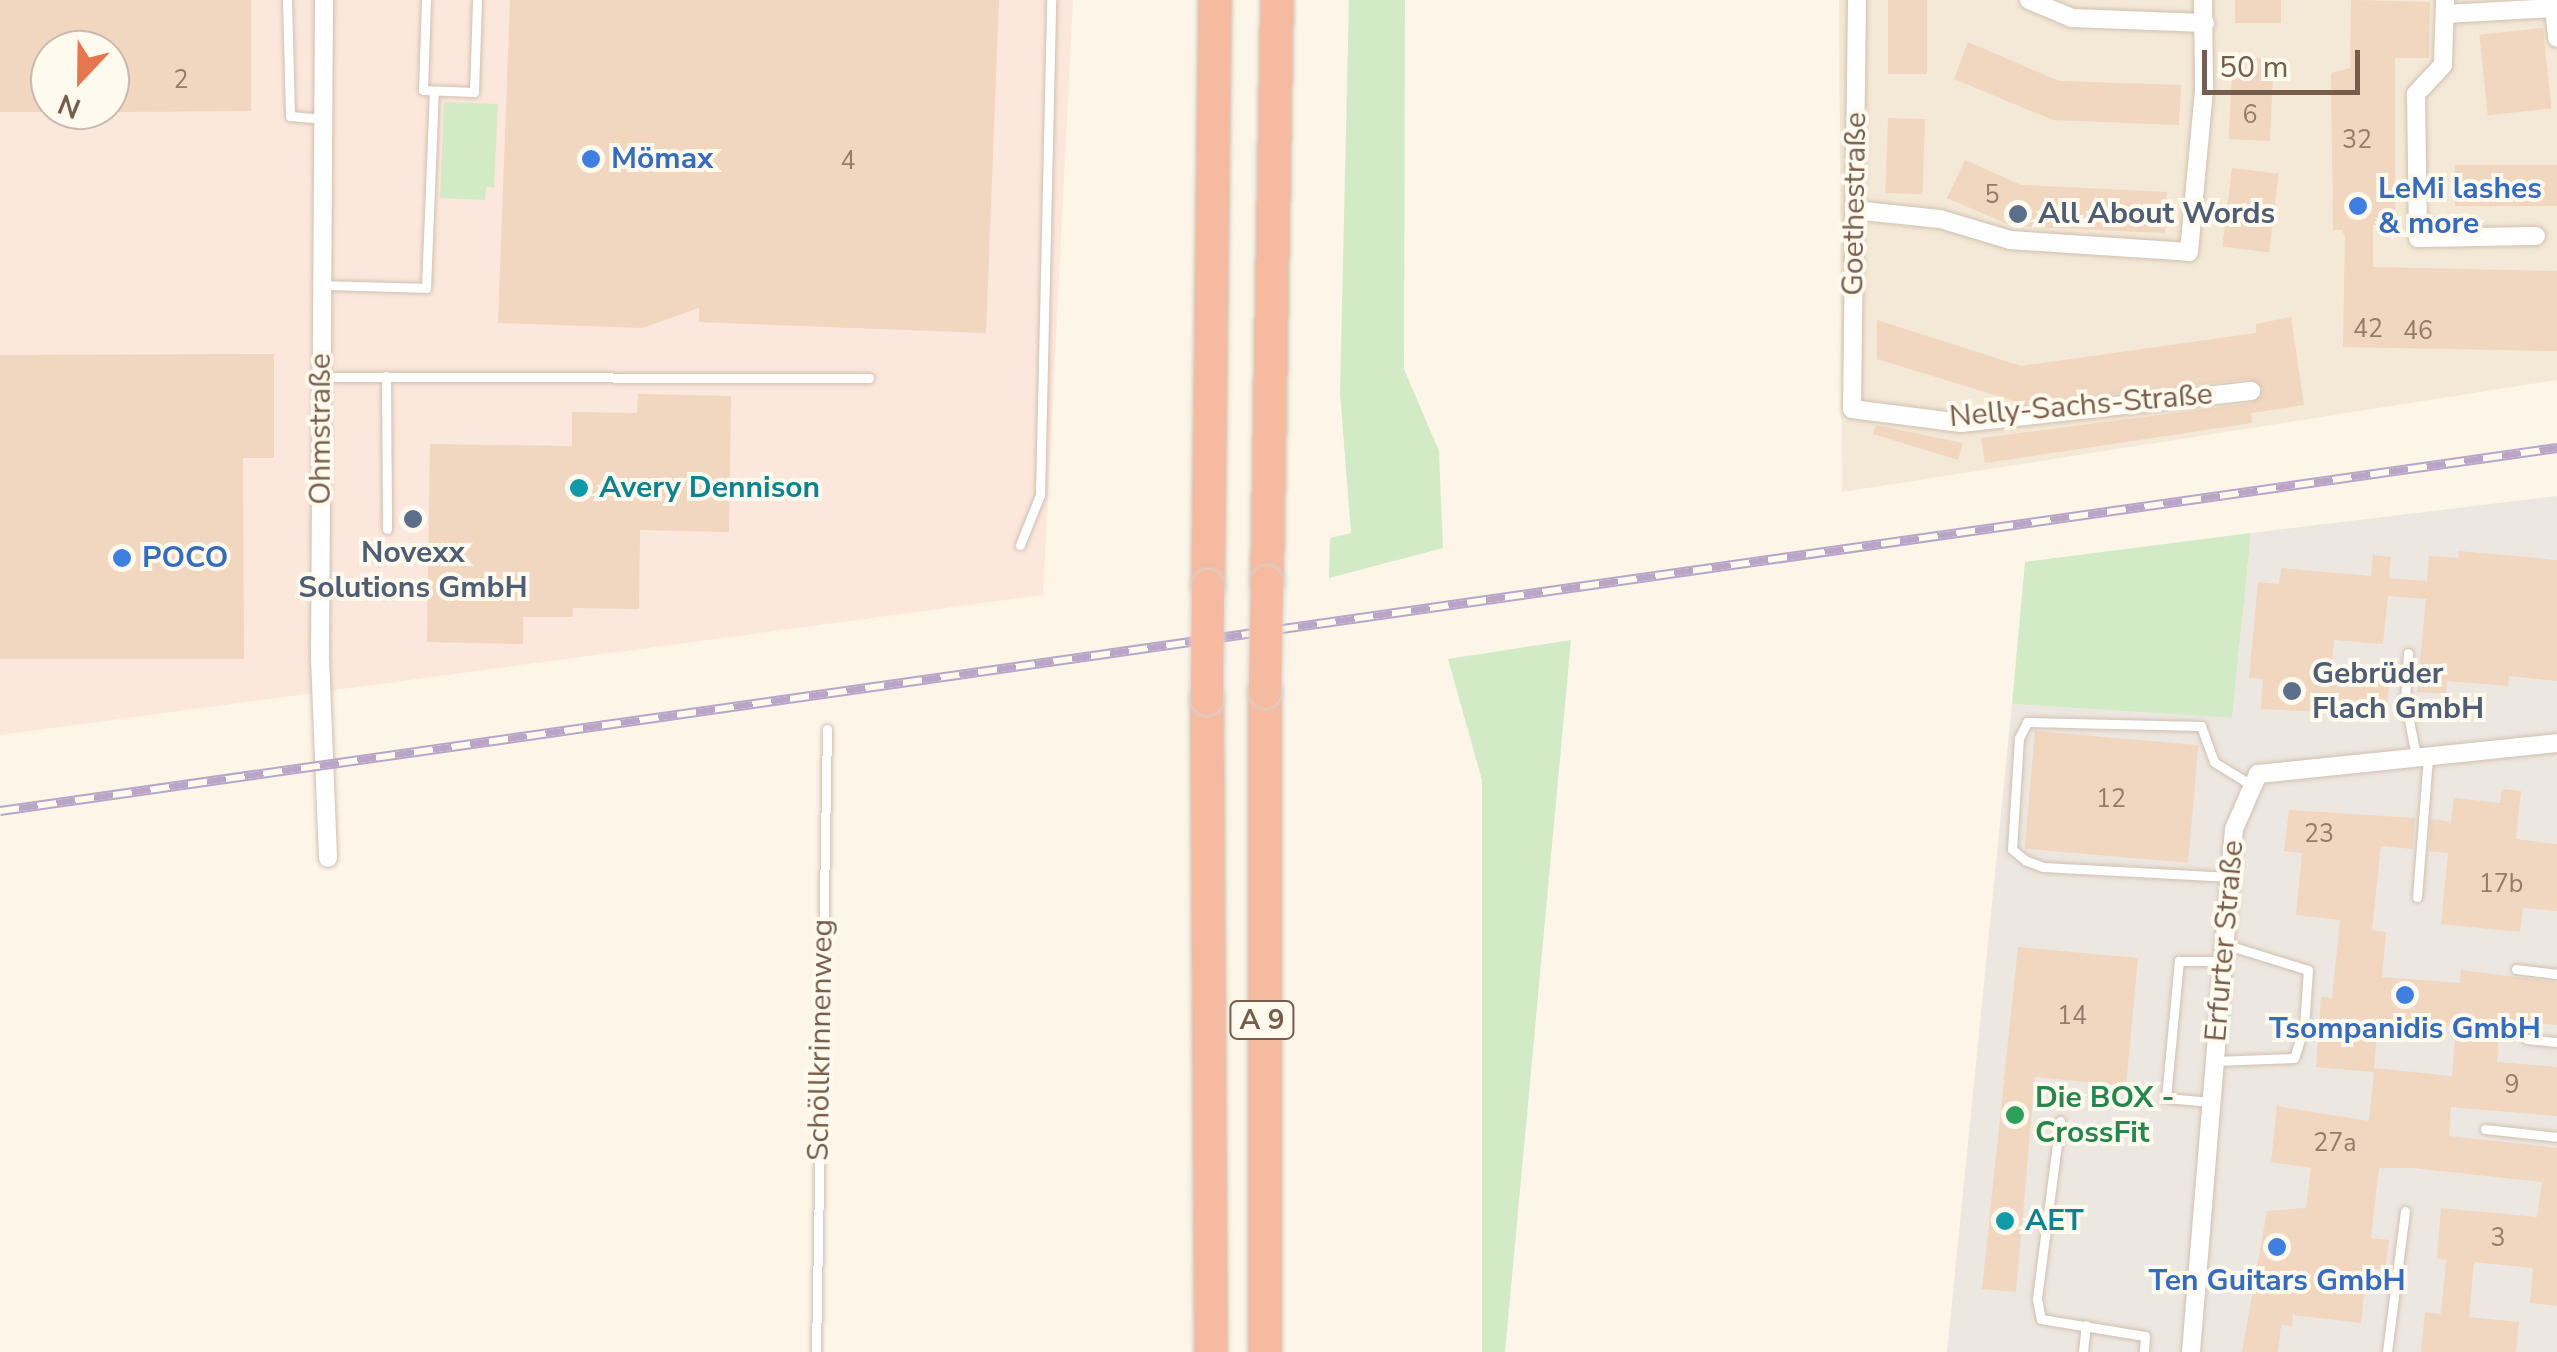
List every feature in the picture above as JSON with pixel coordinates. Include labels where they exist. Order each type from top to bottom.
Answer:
[{"type":"highway","name":"A 9","points":[[1211,1352],[1207,699],[1215,0]]},
{"type":"highway","name":"A 9","points":[[1265,1352],[1265,692],[1277,0]]},
{"type":"street","name":"Ohmstraße","points":[[324,0],[321,377],[328,858]]},
{"type":"street","name":"Goethestraße","points":[[1852,409],[1857,0]]},
{"type":"street","points":[[2028,0],[2072,18],[2205,23]]},
{"type":"street","points":[[1854,210],[1940,219],[2010,240],[2188,252],[2205,23],[2202,0]]},
{"type":"street","points":[[2536,236],[2418,238],[2416,94],[2444,65],[2445,7],[2554,8],[2557,38]]},
{"type":"street","name":"Nelly-Sachs-Straße","points":[[1852,409],[1961,423],[2251,390]]},
{"type":"street","points":[[2252,786],[2258,774],[2557,742]]},
{"type":"street","name":"Erfurter Straße","points":[[2191,1352],[2234,829],[2252,786]]},
{"type":"lane","points":[[287,0],[290,116],[322,119]]},
{"type":"lane","points":[[426,0],[423,90],[474,92],[477,0]]},
{"type":"lane","points":[[1020,545],[1040,495],[1051,0]]},
{"type":"lane","points":[[321,284],[426,288],[434,90]]},
{"type":"lane","points":[[386,376],[387,529]]},
{"type":"lane","points":[[321,377],[869,378]]},
{"type":"lane","points":[[2408,653],[2405,699],[2422,755],[2418,897]]},
{"type":"lane","points":[[2230,877],[2043,867],[2025,860],[2012,849],[2019,738],[2027,722],[2200,726],[2214,762],[2252,786]]},
{"type":"lane","name":"Schöllkrinnenweg","points":[[816,1352],[827,729]]},
{"type":"lane","points":[[2211,1102],[2166,1098],[2179,961],[2224,953],[2308,970],[2304,1027],[2294,1058],[2214,1060]]},
{"type":"lane","points":[[2516,969],[2557,974]]},
{"type":"lane","points":[[2527,1039],[2557,1042]]},
{"type":"lane","points":[[2060,1121],[2036,1300],[2041,1319],[2145,1336],[2144,1352]]},
{"type":"lane","points":[[2485,1129],[2557,1137]]},
{"type":"lane","points":[[2387,1352],[2405,1211]]},
{"type":"lane","points":[[2083,1352],[2086,1325]]},
{"type":"shaded area","points":[[0,0],[1073,0],[1043,595],[0,735]]},
{"type":"shaded area","points":[[1839,0],[2557,0],[2557,380],[1842,492]]},
{"type":"shaded area","points":[[2557,496],[2557,1352],[1947,1352],[2012,704],[2232,718],[2251,533]]},
{"type":"green space","points":[[1349,0],[1405,0],[1404,369],[1439,451],[1443,548],[1329,578],[1330,538],[1351,533],[1340,393]]},
{"type":"green space","points":[[444,102],[498,104],[494,187],[486,187],[485,200],[440,198]]},
{"type":"green space","points":[[2251,533],[2232,718],[2012,704],[2025,562]]},
{"type":"green space","points":[[1571,640],[1505,1352],[1482,1352],[1482,780],[1448,659]]},
{"type":"building","points":[[0,0],[251,0],[251,111],[130,112],[130,30],[30,30],[30,112],[0,112]]},
{"type":"building","points":[[510,0],[999,0],[986,333],[699,322],[699,308],[642,328],[498,323]]},
{"type":"building","points":[[1888,0],[1927,0],[1927,74],[1888,74]]},
{"type":"building","points":[[2235,0],[2281,0],[2281,23],[2235,23]]},
{"type":"building","points":[[2351,0],[2430,2],[2429,58],[2395,58],[2395,225],[2373,225],[2373,267],[2557,271],[2557,351],[2343,347],[2345,237],[2342,230],[2333,230],[2331,73],[2350,68]]},
{"type":"building","points":[[2543,28],[2551,109],[2488,115],[2479,35]]},
{"type":"building","points":[[1968,42],[2059,81],[2181,85],[2179,125],[2053,120],[1954,79]]},
{"type":"building","points":[[2233,57],[2274,59],[2270,141],[2229,139]]},
{"type":"building","points":[[1888,118],[1925,119],[1922,194],[1885,193]]},
{"type":"building","points":[[1965,160],[2021,185],[2167,192],[2165,233],[2012,226],[1947,198]]},
{"type":"building","points":[[2455,165],[2557,165],[2557,206],[2455,206]]},
{"type":"building","points":[[2232,168],[2279,174],[2269,252],[2222,246]]},
{"type":"building","points":[[2291,317],[2304,405],[2251,413],[2252,423],[1985,463],[1981,438],[2252,403],[2263,389],[2250,379],[2024,404],[1877,359],[1877,320],[2021,366],[2256,333],[2256,324]]},
{"type":"building","name":"POCO","points":[[274,354],[274,458],[243,458],[244,659],[0,659],[0,355]]},
{"type":"building","name":"Avery Dennison","points":[[638,394],[731,396],[729,532],[640,530],[639,609],[573,608],[573,617],[523,617],[523,644],[427,642],[430,444],[572,446],[572,412],[637,413]]},
{"type":"building","points":[[1876,425],[1963,443],[1958,460],[1873,434]]},
{"type":"building","points":[[2459,551],[2557,560],[2557,681],[2509,676],[2508,686],[2447,681],[2446,694],[2417,692],[2426,599],[2388,596],[2383,644],[2334,640],[2331,675],[2389,686],[2387,706],[2372,705],[2371,714],[2261,709],[2263,679],[2249,678],[2258,582],[2279,584],[2281,568],[2371,576],[2373,555],[2391,557],[2389,578],[2427,581],[2429,556],[2458,558]]},
{"type":"building","points":[[2035,731],[2198,745],[2188,863],[2025,849]]},
{"type":"building","points":[[2502,789],[2521,791],[2516,839],[2557,844],[2557,911],[2523,908],[2520,932],[2441,924],[2448,853],[2429,851],[2431,819],[2451,822],[2454,798],[2500,803]]},
{"type":"building","points":[[2289,810],[2415,818],[2413,849],[2381,846],[2372,930],[2386,932],[2382,977],[2460,983],[2461,970],[2557,982],[2557,1025],[2500,1021],[2497,1062],[2557,1067],[2557,1116],[2451,1107],[2449,1136],[2557,1148],[2557,1306],[2530,1303],[2533,1268],[2474,1262],[2469,1317],[2519,1322],[2516,1352],[2421,1352],[2425,1312],[2441,1314],[2446,1260],[2437,1259],[2441,1208],[2537,1217],[2542,1182],[2379,1168],[2371,1238],[2389,1240],[2385,1270],[2367,1268],[2361,1323],[2293,1315],[2292,1326],[2281,1325],[2278,1352],[2242,1352],[2267,1211],[2306,1208],[2311,1168],[2271,1162],[2277,1106],[2369,1121],[2374,1072],[2316,1067],[2321,997],[2332,998],[2340,920],[2296,915],[2302,853],[2284,851]],"holes":[[[2378,1021],[2456,1027],[2452,1076],[2374,1068]]]},
{"type":"building","points":[[2018,947],[2138,958],[2126,1086],[2035,1077],[2016,1292],[1982,1289]]},
{"type":"railway","points":[[0,811],[2557,448]]},
{"type":"place","name":"Mömax","points":[[591,159]]},
{"type":"place","name":"LeMi lashes & more","points":[[2358,206]]},
{"type":"place","name":"All About Words","points":[[2018,214]]},
{"type":"place","name":"Avery Dennison","points":[[579,488]]},
{"type":"place","name":"Novexx Solutions GmbH","points":[[413,519]]},
{"type":"place","name":"POCO","points":[[122,558]]},
{"type":"place","name":"Gebrüder Flach GmbH","points":[[2292,691]]},
{"type":"place","name":"Tsompanidis GmbH","points":[[2405,995]]},
{"type":"place","name":"Die BOX - CrossFit","points":[[2015,1115]]},
{"type":"place","name":"AET","points":[[2005,1221]]},
{"type":"place","name":"Ten Guitars GmbH","points":[[2277,1247]]}]
